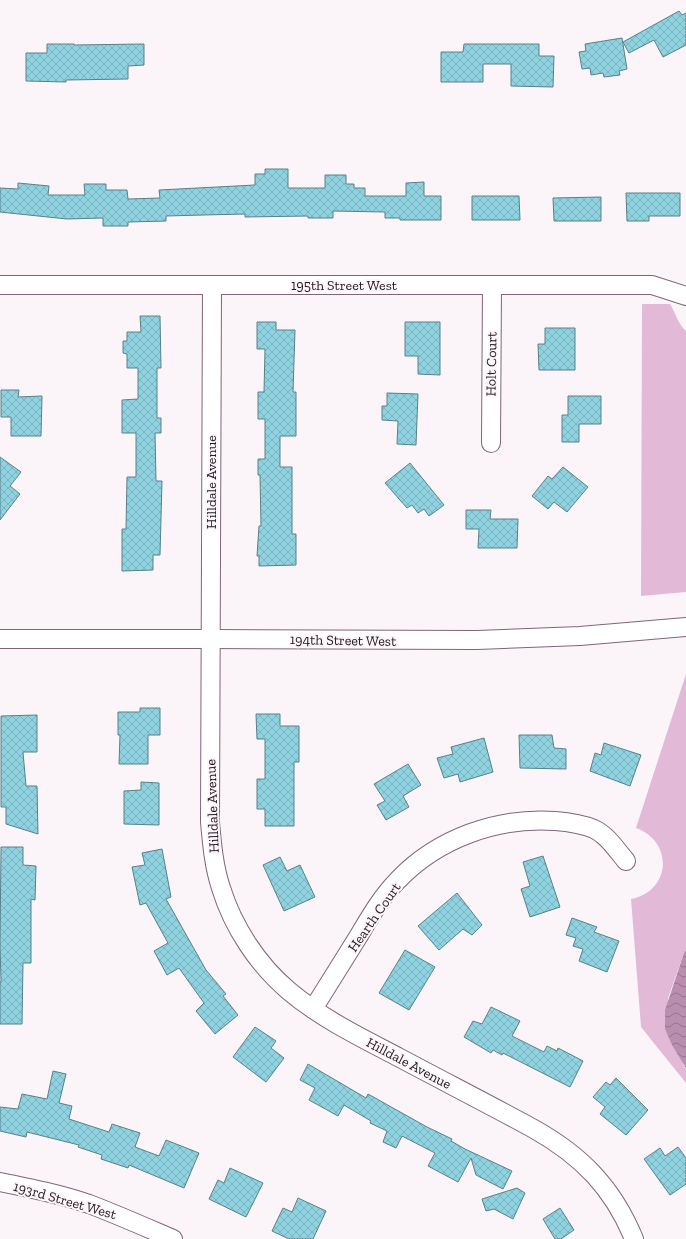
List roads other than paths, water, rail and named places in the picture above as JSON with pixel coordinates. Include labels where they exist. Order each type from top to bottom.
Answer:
[{"type":"street","name":"195th Street West","points":[[0,285],[652,285],[686,296]]},
{"type":"street","name":"Hilldale Avenue","points":[[212,285],[210,822],[212,846],[220,887],[234,919],[260,961],[288,991],[313,1009],[357,1036],[522,1123],[553,1140],[567,1150],[582,1162],[604,1186],[620,1209],[634,1239]]},
{"type":"street","name":"Holt Court","points":[[491,443],[492,285]]},
{"type":"street","name":"194th Street West","points":[[0,639],[477,640],[580,636],[686,627]]},
{"type":"street","name":"Hearth Court","points":[[313,1009],[369,919],[392,887],[425,857],[453,841],[480,830],[509,823],[536,820],[565,822],[593,828],[603,834],[626,861]]},
{"type":"street","name":"193rd Street West","points":[[0,1182],[87,1204],[123,1217],[172,1239]]},
{"type":"water","points":[[686,950],[686,1068],[672,1045],[665,1029],[665,1010]]}]
